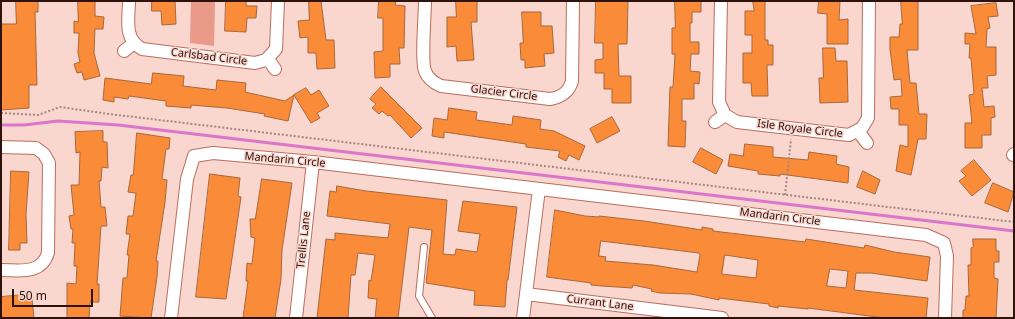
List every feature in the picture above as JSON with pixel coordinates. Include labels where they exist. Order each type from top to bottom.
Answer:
[{"type":"street","points":[[124,51],[134,42],[128,29],[129,1]]},
{"type":"street","points":[[275,69],[268,59],[276,50],[278,1]]},
{"type":"street","name":"Glacier Circle","points":[[425,1],[424,82],[441,86],[550,99],[564,94]]},
{"type":"street","points":[[571,104],[564,94],[570,87],[572,81],[573,1]]},
{"type":"street","points":[[715,122],[725,114],[719,102],[721,1]]},
{"type":"street","name":"Isle Royale Circle","points":[[725,114],[737,122],[849,135],[862,128],[868,118],[869,1]]},
{"type":"street","name":"Carlsbad Circle","points":[[134,42],[145,50],[255,63],[268,59]]},
{"type":"street","points":[[858,131],[867,142]]},
{"type":"street","points":[[1,147],[36,148],[46,158],[49,167],[48,253],[46,258],[43,264],[32,270],[1,270]]},
{"type":"street","name":"Mandarin Circle","points":[[170,318],[187,179],[194,156],[213,153],[313,162],[926,234],[944,244],[947,256],[945,318]]},
{"type":"street","name":"Trellis Lane","points":[[296,318],[313,162]]},
{"type":"street","points":[[523,318],[539,189]]},
{"type":"street","name":"Currant Lane","points":[[526,294],[722,318]]},
{"type":"lane","points":[[424,247],[419,296],[432,318]]},
{"type":"path","points":[[1,113],[38,114],[64,107],[109,114],[1014,222]]},
{"type":"path","points":[[785,195],[792,128]]},
{"type":"shaded area","points":[[191,1],[215,1],[214,46],[190,43]]},
{"type":"building","points":[[16,1],[38,1],[38,12],[35,12],[37,85],[29,85],[29,108],[1,110],[1,24],[16,24]]},
{"type":"building","points":[[78,1],[95,1],[95,16],[104,17],[103,29],[95,29],[94,53],[100,76],[84,80],[82,72],[77,73],[74,64],[80,62],[78,53],[79,33],[74,33],[74,21],[78,22]]},
{"type":"building","points":[[152,1],[175,1],[176,24],[162,25],[161,11],[152,11]]},
{"type":"building","points":[[226,1],[246,1],[246,6],[257,6],[256,18],[247,18],[246,32],[225,31]]},
{"type":"building","points":[[309,1],[321,1],[326,40],[334,40],[335,68],[317,69],[316,53],[308,53],[308,37],[300,38],[298,21],[309,20]]},
{"type":"building","points":[[379,1],[396,1],[395,5],[405,6],[404,48],[399,48],[400,64],[390,64],[390,77],[375,78],[374,52],[383,51],[383,18],[378,18]]},
{"type":"building","points":[[456,1],[477,1],[477,22],[471,22],[474,60],[457,61],[456,46],[447,47],[447,17],[456,17]]},
{"type":"building","points":[[596,1],[628,1],[627,44],[618,44],[619,76],[631,76],[631,103],[612,103],[612,89],[604,89],[604,73],[595,73],[595,60],[603,59],[603,43],[595,43]]},
{"type":"building","points":[[675,1],[701,1],[701,12],[692,12],[692,23],[690,23],[690,42],[699,42],[699,54],[691,54],[690,71],[700,72],[699,84],[694,83],[694,99],[682,99],[682,121],[686,121],[685,147],[668,146],[670,87],[673,87],[675,54],[672,54],[672,28],[675,28]]},
{"type":"building","points":[[753,1],[765,1],[765,40],[768,40],[768,45],[773,45],[773,65],[767,65],[768,96],[752,96],[751,83],[743,83],[743,53],[752,53],[752,35],[745,35],[745,11],[754,11]]},
{"type":"building","points":[[819,1],[840,1],[839,20],[848,19],[848,44],[827,44],[827,14],[818,13]]},
{"type":"building","points":[[901,1],[918,1],[918,50],[907,50],[910,83],[916,83],[919,114],[927,114],[926,139],[918,139],[911,175],[896,171],[900,145],[908,147],[908,125],[899,125],[899,109],[891,109],[890,97],[902,96],[901,79],[894,80],[890,49],[890,37],[899,37],[900,24],[902,24]]},
{"type":"building","points":[[996,3],[998,16],[988,17],[990,28],[987,29],[986,47],[996,47],[996,75],[987,76],[988,88],[982,88],[984,107],[994,106],[995,117],[991,118],[991,135],[982,135],[982,148],[965,148],[965,123],[972,123],[969,95],[974,94],[971,58],[969,58],[970,44],[965,44],[965,33],[976,34],[971,6]]},
{"type":"building","points":[[522,12],[541,12],[541,26],[552,26],[554,53],[544,54],[545,66],[525,68],[525,60],[521,60],[520,43],[523,43]]},
{"type":"building","points":[[823,48],[835,48],[836,61],[847,61],[848,102],[820,103],[819,78],[823,78]]},
{"type":"building","points":[[153,73],[184,76],[183,86],[216,90],[217,80],[246,83],[245,92],[285,101],[294,95],[288,121],[264,116],[265,114],[227,108],[191,105],[191,108],[166,106],[166,101],[129,96],[128,99],[114,97],[114,102],[103,100],[105,78],[151,84]]},
{"type":"building","points":[[381,87],[422,128],[411,138],[390,115],[388,116],[382,111],[379,114],[372,108],[376,104],[370,99]]},
{"type":"building","points":[[306,88],[311,95],[319,90],[329,106],[317,113],[320,118],[311,123],[294,95]]},
{"type":"building","points":[[449,108],[477,112],[476,120],[512,125],[513,116],[541,120],[540,129],[554,131],[585,146],[579,160],[569,155],[566,161],[558,157],[560,151],[526,147],[526,144],[444,132],[444,138],[432,136],[434,118],[447,120]]},
{"type":"building","points":[[612,117],[620,131],[597,143],[590,129]]},
{"type":"building","points":[[103,131],[103,142],[107,142],[108,168],[102,167],[101,181],[99,181],[101,207],[105,207],[107,226],[101,226],[97,284],[99,284],[99,302],[90,302],[89,318],[67,318],[67,283],[76,284],[77,266],[74,266],[75,243],[72,243],[73,229],[71,229],[69,216],[74,215],[71,185],[79,185],[80,152],[76,153],[75,132]]},
{"type":"building","points":[[137,133],[170,138],[169,149],[166,149],[162,179],[167,180],[156,261],[158,261],[157,277],[151,318],[120,316],[123,278],[127,278],[129,255],[127,255],[130,234],[126,234],[128,216],[133,216],[136,193],[128,192],[131,175],[133,175]]},
{"type":"building","points":[[745,144],[773,147],[773,157],[808,160],[809,152],[837,156],[836,164],[849,167],[848,183],[780,174],[780,176],[758,174],[758,171],[728,166],[730,154],[743,156]]},
{"type":"building","points":[[701,148],[723,160],[716,174],[693,162]]},
{"type":"building","points":[[974,160],[991,180],[972,196],[959,181],[966,176],[961,171]]},
{"type":"building","points":[[11,171],[29,172],[26,214],[27,243],[20,243],[20,250],[9,250]]},
{"type":"building","points":[[863,171],[880,180],[875,194],[857,187]]},
{"type":"building","points":[[210,174],[240,178],[238,196],[241,197],[226,299],[196,297]]},
{"type":"building","points":[[262,179],[292,183],[282,250],[281,279],[275,318],[243,318],[248,281],[246,281],[247,263],[252,264],[255,238],[251,237],[250,219],[255,219]]},
{"type":"building","points":[[993,183],[1014,192],[1008,212],[985,203]]},
{"type":"building","points":[[337,186],[366,191],[447,200],[443,254],[455,255],[456,249],[477,252],[480,234],[458,231],[463,201],[517,207],[507,280],[505,307],[474,305],[475,291],[426,283],[432,230],[409,227],[398,318],[375,318],[377,299],[368,298],[369,280],[371,281],[375,255],[358,253],[355,275],[351,275],[348,318],[317,318],[326,239],[335,240],[335,233],[388,238],[390,224],[327,216],[330,191],[336,192]]},
{"type":"building","points":[[555,210],[585,216],[644,221],[702,230],[702,227],[713,229],[713,231],[805,242],[806,239],[864,248],[865,245],[894,252],[930,257],[927,281],[871,273],[856,273],[854,290],[928,298],[926,318],[885,318],[808,308],[778,306],[778,308],[769,306],[769,304],[719,298],[719,300],[691,294],[660,293],[651,291],[652,289],[633,285],[632,288],[591,285],[591,283],[547,277]],"holes":[[[601,241],[699,253],[700,255],[697,272],[653,265],[605,261],[606,257],[599,256]],[[725,255],[758,260],[756,278],[722,274]],[[830,269],[848,271],[846,288],[827,286]]]},
{"type":"building","points":[[973,239],[996,239],[996,251],[999,251],[999,262],[994,262],[994,278],[998,279],[996,318],[963,318],[966,296],[969,296],[968,265],[971,265],[971,248],[973,247]]},
{"type":"building","points":[[24,295],[25,299],[32,299],[34,318],[1,318],[1,297]]},
{"type":"waterway","points":[[1,125],[24,125],[58,121],[118,125],[1014,231]]}]
